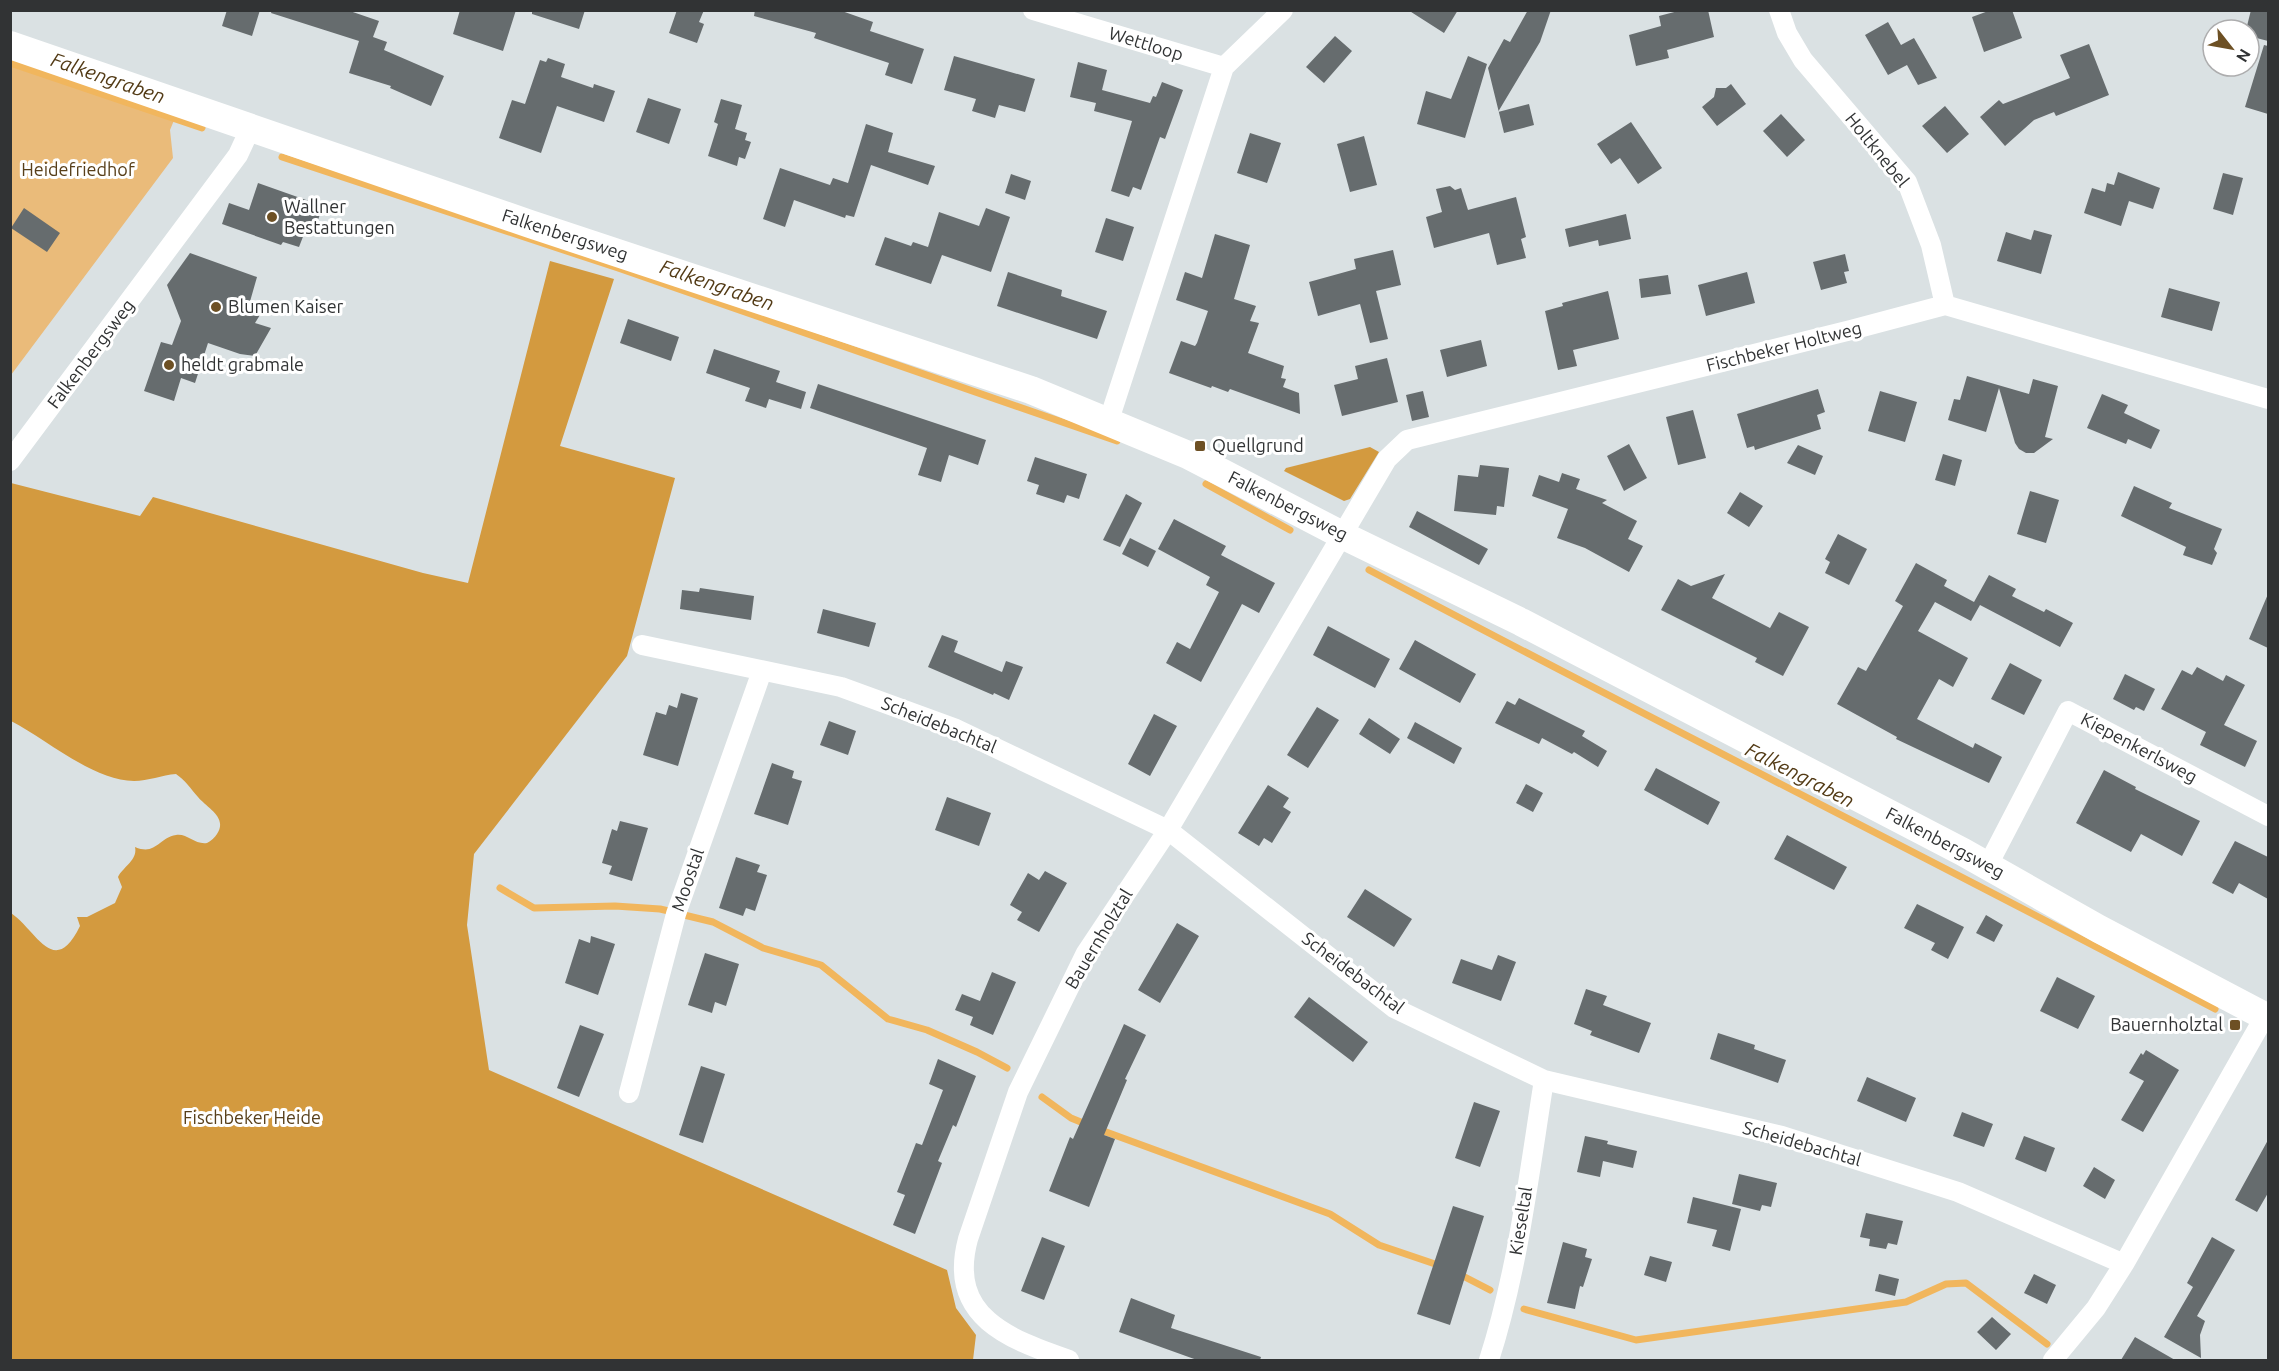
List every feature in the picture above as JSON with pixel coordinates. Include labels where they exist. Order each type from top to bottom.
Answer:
[{"type":"street","name":"Wettloop","points":[[1033,10],[1224,67]]},
{"type":"street","points":[[1109,420],[1224,67],[1283,10]]},
{"type":"street","name":"Holtknebel","points":[[1779,10],[1786,33],[1803,60],[1907,182],[1931,245],[1945,305]]},
{"type":"street","name":"Falkenbergsweg","points":[[10,45],[530,224],[1031,390],[1188,454],[1342,535],[1537,630],[1988,865],[2099,929],[2266,1017]]},
{"type":"street","name":"Falkenbergsweg","points":[[10,461],[238,155],[251,127]]},
{"type":"street","points":[[1945,305],[2268,399]]},
{"type":"street","name":"Fischbeker Holtweg","points":[[1342,535],[1387,459],[1407,440],[1945,305]]},
{"type":"street","name":"Bauernholztal","points":[[1069,1360],[1016,1340],[997,1329],[983,1316],[972,1301],[966,1285],[964,1254],[1018,1092],[1086,953],[1168,830],[1342,535]]},
{"type":"street","name":"Scheidebachtal","points":[[642,645],[841,687],[956,729],[1168,830],[1394,1008],[1544,1080],[1782,1136],[1958,1192],[2124,1264]]},
{"type":"street","name":"Moostal","points":[[629,1093],[676,914],[762,671]]},
{"type":"street","name":"Kiepenkerlsweg","points":[[1988,865],[2068,711],[2268,816]]},
{"type":"street","points":[[2053,1360],[2096,1308],[2124,1264],[2266,1017]]},
{"type":"street","name":"Kieseltal","points":[[1489,1360],[1504,1312],[1511,1278],[1544,1080]]},
{"type":"green space","name":"Heidefriedhof","points":[[11,56],[177,113],[170,130],[173,158],[11,375]]},
{"type":"green space","name":"Fischbeker Heide","points":[[550,261],[614,279],[560,446],[675,478],[627,656],[474,854],[467,925],[489,1070],[947,1270],[956,1308],[976,1335],[973,1360],[11,1360],[11,913],[46,946],[54,950],[62,949],[71,941],[80,926],[77,917],[87,917],[115,903],[122,887],[118,877],[132,860],[135,847],[152,848],[176,835],[207,843],[217,834],[220,823],[215,813],[176,774],[134,781],[103,774],[71,758],[11,721],[11,483],[140,516],[153,497],[423,573],[468,583]]},
{"type":"green space","points":[[1370,447],[1379,452],[1350,499],[1344,501],[1284,471],[1286,468]]},
{"type":"building","points":[[227,10],[260,10],[252,36],[222,26]]},
{"type":"building","points":[[272,10],[347,10],[379,21],[373,37],[387,42],[384,50],[444,76],[431,106],[390,88],[391,86],[349,73],[359,41],[271,13]]},
{"type":"building","points":[[460,10],[516,10],[503,51],[453,34]]},
{"type":"building","points":[[532,10],[585,10],[579,29],[532,14]]},
{"type":"building","points":[[677,10],[704,10],[699,22],[704,24],[697,43],[669,33]]},
{"type":"building","points":[[755,10],[839,10],[873,22],[870,31],[924,49],[912,84],[885,75],[889,63],[814,38],[816,33],[754,16]]},
{"type":"building","points":[[1408,10],[1458,10],[1444,33]]},
{"type":"building","points":[[1528,10],[1551,10],[1540,42],[1499,111],[1488,68],[1504,39],[1510,42]]},
{"type":"building","points":[[1682,10],[1708,10],[1714,37],[1667,50],[1669,58],[1636,66],[1629,35],[1661,26],[1659,16]]},
{"type":"building","points":[[1991,10],[2012,10],[2022,38],[1984,52],[1972,17]]},
{"type":"building","points":[[2251,10],[2268,10],[2268,41],[2261,39],[2261,18],[2249,18]]},
{"type":"building","points":[[1888,22],[1901,45],[1914,38],[1937,78],[1918,85],[1907,65],[1888,75],[1865,35]]},
{"type":"building","points":[[1335,36],[1352,51],[1324,83],[1306,67]]},
{"type":"building","points":[[2089,44],[2109,95],[2056,116],[2054,112],[2034,120],[2005,146],[1980,117],[1999,100],[2003,104],[2070,78],[2060,55]]},
{"type":"building","points":[[2264,45],[2268,46],[2268,114],[2245,107],[2254,78],[2261,78],[2261,55]]},
{"type":"building","points":[[954,56],[1035,79],[1025,112],[999,105],[995,118],[972,111],[976,99],[944,90]]},
{"type":"building","points":[[1468,56],[1487,64],[1465,138],[1417,124],[1426,91],[1451,99]]},
{"type":"building","points":[[548,58],[565,64],[561,77],[593,88],[594,84],[615,91],[604,122],[557,106],[541,153],[499,138],[512,100],[525,104],[540,60],[546,62]]},
{"type":"building","points":[[1078,62],[1107,70],[1102,90],[1150,103],[1153,96],[1156,97],[1162,82],[1183,90],[1165,139],[1160,137],[1141,190],[1133,187],[1129,197],[1111,191],[1132,121],[1094,111],[1096,103],[1070,97]]},
{"type":"building","points":[[1731,84],[1746,104],[1717,126],[1702,107],[1714,97],[1716,88],[1726,88]]},
{"type":"building","points":[[648,98],[681,109],[669,144],[636,132]]},
{"type":"building","points":[[721,99],[742,105],[735,129],[747,133],[745,140],[751,142],[745,159],[739,157],[737,166],[708,156],[718,124],[714,122]]},
{"type":"building","points":[[1529,104],[1534,125],[1504,133],[1499,112]]},
{"type":"building","points":[[1945,106],[1969,134],[1947,153],[1922,126]]},
{"type":"building","points":[[1781,114],[1805,140],[1787,157],[1763,131]]},
{"type":"building","points":[[1631,122],[1662,168],[1638,184],[1620,158],[1611,164],[1597,144]]},
{"type":"building","points":[[866,124],[893,133],[888,152],[935,166],[928,185],[871,165],[854,217],[846,215],[845,218],[794,200],[785,227],[763,219],[780,168],[830,185],[833,178],[848,183]]},
{"type":"building","points":[[1250,133],[1281,143],[1267,183],[1237,173]]},
{"type":"building","points":[[1364,136],[1377,185],[1350,192],[1337,144]]},
{"type":"building","points":[[2118,172],[2160,188],[2153,209],[2129,201],[2121,226],[2084,213],[2092,188],[2105,192],[2107,183],[2114,185]]},
{"type":"building","points":[[2223,173],[2243,178],[2233,215],[2213,209]]},
{"type":"building","points":[[1011,174],[1031,181],[1025,200],[1005,193]]},
{"type":"building","name":"Wallner Bestattungen","points":[[258,183],[323,206],[314,231],[306,229],[299,247],[283,242],[281,245],[222,224],[229,203],[249,210]]},
{"type":"building","points":[[1450,186],[1455,190],[1461,188],[1468,210],[1516,197],[1526,237],[1521,239],[1526,258],[1497,265],[1489,233],[1434,248],[1426,217],[1442,212],[1436,189]]},
{"type":"building","points":[[24,208],[60,233],[47,252],[11,228]]},
{"type":"building","points":[[986,208],[1010,217],[991,272],[942,255],[931,284],[875,265],[885,237],[911,246],[913,242],[928,247],[939,212],[979,226]]},
{"type":"building","points":[[1626,214],[1631,239],[1599,246],[1598,240],[1569,247],[1565,229]]},
{"type":"building","points":[[1106,218],[1134,227],[1123,261],[1095,252]]},
{"type":"building","points":[[2034,230],[2052,235],[2041,274],[1997,261],[2006,232],[2031,240]]},
{"type":"building","points":[[1215,234],[1250,245],[1234,299],[1256,306],[1250,321],[1259,323],[1248,353],[1284,366],[1281,378],[1286,379],[1283,387],[1299,393],[1300,414],[1230,389],[1228,392],[1212,386],[1211,388],[1169,373],[1181,341],[1195,346],[1197,343],[1208,311],[1176,300],[1185,272],[1202,278]]},
{"type":"building","points":[[1393,250],[1401,285],[1376,291],[1388,339],[1370,343],[1360,304],[1318,316],[1309,282],[1356,269],[1354,259]]},
{"type":"building","name":"Blumen Kaiser","points":[[190,253],[257,277],[249,305],[263,310],[255,323],[271,328],[255,356],[240,354],[208,343],[195,383],[181,378],[174,401],[144,391],[161,342],[172,345],[181,321],[167,285]]},
{"type":"building","points":[[1845,254],[1849,271],[1844,272],[1847,283],[1821,290],[1813,262]]},
{"type":"building","points":[[1008,272],[1062,290],[1061,296],[1107,311],[1097,339],[997,306]]},
{"type":"building","points":[[1747,272],[1755,303],[1706,316],[1698,285]]},
{"type":"building","points":[[1668,275],[1671,294],[1641,298],[1639,279]]},
{"type":"building","points":[[2169,288],[2220,302],[2212,331],[2161,317]]},
{"type":"building","points":[[1608,291],[1619,339],[1573,350],[1577,366],[1558,370],[1545,311],[1563,306],[1562,303]]},
{"type":"building","points":[[628,319],[679,337],[671,361],[620,343]]},
{"type":"building","points":[[1481,340],[1487,366],[1447,377],[1440,350]]},
{"type":"building","points":[[714,349],[780,371],[776,382],[806,392],[801,409],[769,399],[766,408],[745,401],[750,388],[706,373]]},
{"type":"building","points":[[1387,358],[1398,402],[1342,416],[1334,385],[1358,379],[1355,366]]},
{"type":"building","points":[[1967,376],[2029,394],[2033,379],[2058,386],[2045,437],[2053,439],[2034,453],[2026,453],[2019,449],[2015,443],[1999,388],[1986,432],[1948,420],[1954,399],[1960,400]]},
{"type":"building","points":[[818,384],[986,440],[978,465],[949,455],[941,482],[918,475],[927,448],[810,408]]},
{"type":"building","points":[[1818,389],[1825,412],[1817,415],[1821,429],[1755,450],[1754,446],[1747,448],[1737,414]]},
{"type":"building","points":[[1423,391],[1429,417],[1412,421],[1406,395]]},
{"type":"building","points":[[1880,391],[1917,402],[1905,442],[1868,431]]},
{"type":"building","points":[[2102,394],[2128,405],[2124,413],[2160,430],[2151,449],[2128,439],[2126,444],[2087,428]]},
{"type":"building","points":[[1693,410],[1706,458],[1678,465],[1666,417]]},
{"type":"building","points":[[1629,444],[1647,478],[1624,491],[1607,456]]},
{"type":"building","points":[[1798,445],[1823,456],[1815,475],[1787,463]]},
{"type":"building","points":[[1943,454],[1962,460],[1955,486],[1935,480]]},
{"type":"building","points":[[1035,457],[1087,474],[1079,499],[1067,495],[1064,503],[1036,494],[1039,485],[1027,481]]},
{"type":"building","points":[[1480,465],[1509,468],[1504,507],[1497,506],[1496,515],[1454,511],[1458,475],[1478,477]]},
{"type":"building","points":[[1562,473],[1580,479],[1576,489],[1607,500],[1602,503],[1637,521],[1628,539],[1643,546],[1629,572],[1585,548],[1557,538],[1568,509],[1532,496],[1539,475],[1559,482]]},
{"type":"building","points":[[2134,486],[2172,503],[2169,508],[2222,529],[2214,549],[2217,553],[2212,565],[2183,555],[2186,547],[2121,516]]},
{"type":"building","points":[[2030,491],[2059,500],[2046,543],[2017,534]]},
{"type":"building","points":[[1740,492],[1763,506],[1749,527],[1727,513]]},
{"type":"building","points":[[1126,494],[1142,503],[1120,547],[1103,540]]},
{"type":"building","points":[[1417,511],[1488,549],[1479,565],[1409,527]]},
{"type":"building","points":[[1174,519],[1226,546],[1221,555],[1275,583],[1259,613],[1242,604],[1201,682],[1166,663],[1177,642],[1190,649],[1219,592],[1206,585],[1210,577],[1158,549]]},
{"type":"building","points":[[1838,534],[1867,549],[1849,585],[1825,573],[1830,562],[1825,559]]},
{"type":"building","points":[[1130,538],[1156,551],[1148,567],[1122,554]]},
{"type":"building","points":[[1916,563],[1947,580],[1944,586],[1974,602],[1989,575],[2016,589],[2012,596],[2044,612],[2046,609],[2073,623],[2060,647],[1980,605],[1971,621],[1935,602],[1918,631],[1968,658],[1953,687],[1939,679],[1917,719],[1973,748],[1975,743],[2002,757],[1989,783],[1896,739],[1897,737],[1837,704],[1858,667],[1866,671],[1903,606],[1895,601]]},
{"type":"building","points":[[1725,574],[1712,598],[1770,628],[1779,612],[1809,627],[1783,676],[1755,662],[1757,658],[1661,610],[1678,579],[1691,586]]},
{"type":"building","points":[[700,588],[754,596],[751,620],[680,609],[682,590],[699,592]]},
{"type":"building","points":[[2268,594],[2268,648],[2249,639]]},
{"type":"building","points":[[823,609],[876,623],[869,647],[817,633]]},
{"type":"building","points":[[1328,626],[1390,659],[1375,688],[1313,655]]},
{"type":"building","points":[[942,635],[958,641],[954,652],[1002,672],[1006,661],[1023,667],[1009,700],[928,667]]},
{"type":"building","points":[[1415,640],[1476,674],[1460,703],[1399,669]]},
{"type":"building","points":[[2010,663],[2042,680],[2024,715],[1991,699]]},
{"type":"building","points":[[2197,667],[2223,681],[2226,675],[2245,685],[2224,725],[2257,741],[2245,767],[2200,745],[2206,732],[2161,709],[2182,670],[2192,675]]},
{"type":"building","points":[[2125,674],[2155,689],[2144,711],[2136,707],[2134,710],[2113,699]]},
{"type":"building","points":[[681,693],[698,698],[678,766],[643,755],[656,712],[666,715],[669,705],[677,708]]},
{"type":"building","points":[[1519,698],[1585,731],[1582,736],[1607,751],[1598,767],[1574,752],[1572,754],[1542,738],[1539,744],[1495,723],[1507,701],[1515,705]]},
{"type":"building","points":[[1317,707],[1339,720],[1308,768],[1287,755]]},
{"type":"building","points":[[1154,714],[1177,726],[1150,776],[1128,764]]},
{"type":"building","points":[[1369,718],[1400,739],[1390,754],[1359,734]]},
{"type":"building","points":[[829,721],[856,731],[848,755],[820,745]]},
{"type":"building","points":[[1415,722],[1462,748],[1454,764],[1407,738]]},
{"type":"building","points":[[772,763],[794,771],[792,778],[802,781],[788,825],[754,814]]},
{"type":"building","points":[[1656,768],[1720,802],[1708,825],[1644,790]]},
{"type":"building","points":[[2104,770],[2136,787],[2135,789],[2200,821],[2182,856],[2141,834],[2131,852],[2076,823]]},
{"type":"building","points":[[1526,784],[1543,793],[1533,812],[1516,803]]},
{"type":"building","points":[[1268,785],[1289,798],[1283,807],[1291,812],[1272,843],[1264,838],[1259,846],[1238,833]]},
{"type":"building","points":[[947,797],[991,813],[979,846],[935,830]]},
{"type":"building","points":[[620,821],[648,828],[632,881],[609,874],[612,866],[602,863],[612,829],[617,831]]},
{"type":"building","points":[[1787,835],[1847,867],[1834,890],[1774,859]]},
{"type":"building","points":[[2235,841],[2268,857],[2268,899],[2239,883],[2233,894],[2212,883]]},
{"type":"building","points":[[736,857],[760,865],[757,872],[767,875],[755,911],[746,908],[743,916],[719,908]]},
{"type":"building","points":[[1045,871],[1067,883],[1039,932],[1017,920],[1022,912],[1010,905],[1028,873],[1039,880]]},
{"type":"building","points":[[1365,889],[1412,919],[1394,947],[1347,917]]},
{"type":"building","points":[[1917,904],[1964,927],[1948,959],[1931,950],[1935,943],[1904,928]]},
{"type":"building","points":[[1986,915],[2003,925],[1994,942],[1976,933]]},
{"type":"building","points":[[1177,923],[1199,936],[1160,1003],[1138,990]]},
{"type":"building","points":[[591,936],[615,944],[598,995],[565,983],[579,939],[590,943]]},
{"type":"building","points":[[705,953],[739,964],[726,1006],[715,1002],[712,1013],[688,1005]]},
{"type":"building","points":[[1498,955],[1516,962],[1501,1001],[1452,983],[1461,959],[1492,970]]},
{"type":"building","points":[[992,972],[1016,982],[993,1035],[970,1025],[973,1017],[955,1010],[962,994],[980,1001]]},
{"type":"building","points":[[2057,977],[2095,996],[2078,1029],[2040,1011]]},
{"type":"building","points":[[1586,989],[1607,996],[1603,1005],[1651,1023],[1639,1053],[1590,1035],[1592,1031],[1574,1024]]},
{"type":"building","points":[[1309,997],[1368,1042],[1353,1062],[1294,1017]]},
{"type":"building","points":[[1124,1024],[1146,1035],[1125,1079],[1127,1080],[1104,1135],[1115,1139],[1089,1207],[1049,1191],[1070,1137],[1073,1139]]},
{"type":"building","points":[[580,1025],[604,1034],[579,1097],[557,1088]]},
{"type":"building","points":[[1718,1033],[1755,1045],[1754,1049],[1786,1060],[1778,1083],[1710,1059]]},
{"type":"building","points":[[2146,1050],[2179,1070],[2143,1132],[2121,1120],[2144,1081],[2129,1073],[2141,1053],[2143,1055]]},
{"type":"building","points":[[938,1059],[976,1076],[956,1127],[953,1125],[938,1161],[942,1163],[915,1234],[893,1225],[905,1195],[897,1192],[916,1143],[922,1145],[943,1090],[929,1084]]},
{"type":"building","points":[[701,1066],[725,1074],[703,1143],[679,1135]]},
{"type":"building","points":[[1867,1077],[1916,1098],[1906,1122],[1857,1101]]},
{"type":"building","points":[[1474,1102],[1500,1111],[1480,1167],[1455,1158]]},
{"type":"building","points":[[1962,1112],[1993,1124],[1984,1147],[1953,1136]]},
{"type":"building","points":[[1585,1136],[1637,1151],[1633,1168],[1603,1161],[1600,1177],[1577,1172]]},
{"type":"building","points":[[2024,1136],[2055,1148],[2046,1172],[2015,1159]]},
{"type":"building","points":[[2268,1140],[2268,1193],[2257,1212],[2235,1200]]},
{"type":"building","points":[[2094,1167],[2115,1180],[2105,1199],[2083,1186]]},
{"type":"building","points":[[1739,1174],[1777,1183],[1771,1207],[1762,1205],[1760,1211],[1732,1204]]},
{"type":"building","points":[[1693,1197],[1741,1209],[1730,1251],[1712,1246],[1717,1230],[1687,1223]]},
{"type":"building","points":[[1453,1206],[1484,1216],[1450,1325],[1417,1314]]},
{"type":"building","points":[[1866,1213],[1903,1221],[1897,1245],[1888,1243],[1886,1249],[1869,1246],[1870,1239],[1860,1237]]},
{"type":"building","points":[[1042,1237],[1065,1246],[1044,1300],[1021,1291]]},
{"type":"building","points":[[2212,1237],[2235,1250],[2197,1316],[2205,1321],[2200,1335],[2201,1358],[2164,1337],[2193,1287],[2187,1283]]},
{"type":"building","points":[[1563,1242],[1587,1249],[1585,1257],[1592,1259],[1583,1287],[1580,1286],[1575,1309],[1547,1303]]},
{"type":"building","points":[[1650,1256],[1672,1262],[1666,1282],[1644,1275]]},
{"type":"building","points":[[1879,1274],[1899,1279],[1895,1296],[1875,1291]]},
{"type":"building","points":[[2034,1274],[2056,1285],[2047,1304],[2024,1293]]},
{"type":"building","points":[[1131,1298],[1175,1315],[1171,1328],[1261,1357],[1260,1360],[1197,1360],[1119,1332]]},
{"type":"building","points":[[1992,1317],[2011,1334],[1996,1350],[1977,1332]]},
{"type":"building","points":[[2135,1337],[2175,1360],[2121,1360]]},
{"type":"waterway","name":"Falkengraben","points":[[10,63],[202,128]]},
{"type":"waterway","name":"Falkengraben","points":[[282,157],[618,268],[1117,441]]},
{"type":"waterway","name":"Falkengraben","points":[[1206,484],[1290,530]]},
{"type":"waterway","name":"Falkengraben","points":[[1369,570],[2215,1009]]},
{"type":"waterway","points":[[500,888],[534,908],[615,906],[673,912]]},
{"type":"waterway","points":[[680,914],[713,922],[763,948],[821,965],[888,1019],[927,1030],[1007,1068]]},
{"type":"waterway","points":[[1042,1097],[1071,1118],[1088,1125]]},
{"type":"waterway","points":[[1098,1129],[1330,1214],[1379,1245],[1441,1266]]},
{"type":"waterway","points":[[1459,1274],[1490,1290]]},
{"type":"waterway","points":[[1524,1309],[1636,1340],[1906,1302],[1946,1284],[1966,1283],[2047,1344]]},
{"type":"place","name":"Wallner Bestattungen","points":[[272,217]]},
{"type":"place","name":"Blumen Kaiser","points":[[216,307]]},
{"type":"place","name":"heldt grabmale","points":[[169,365]]},
{"type":"place","name":"Quellgrund","points":[[1200,446]]},
{"type":"place","name":"Bauernholztal","points":[[2235,1025]]}]
